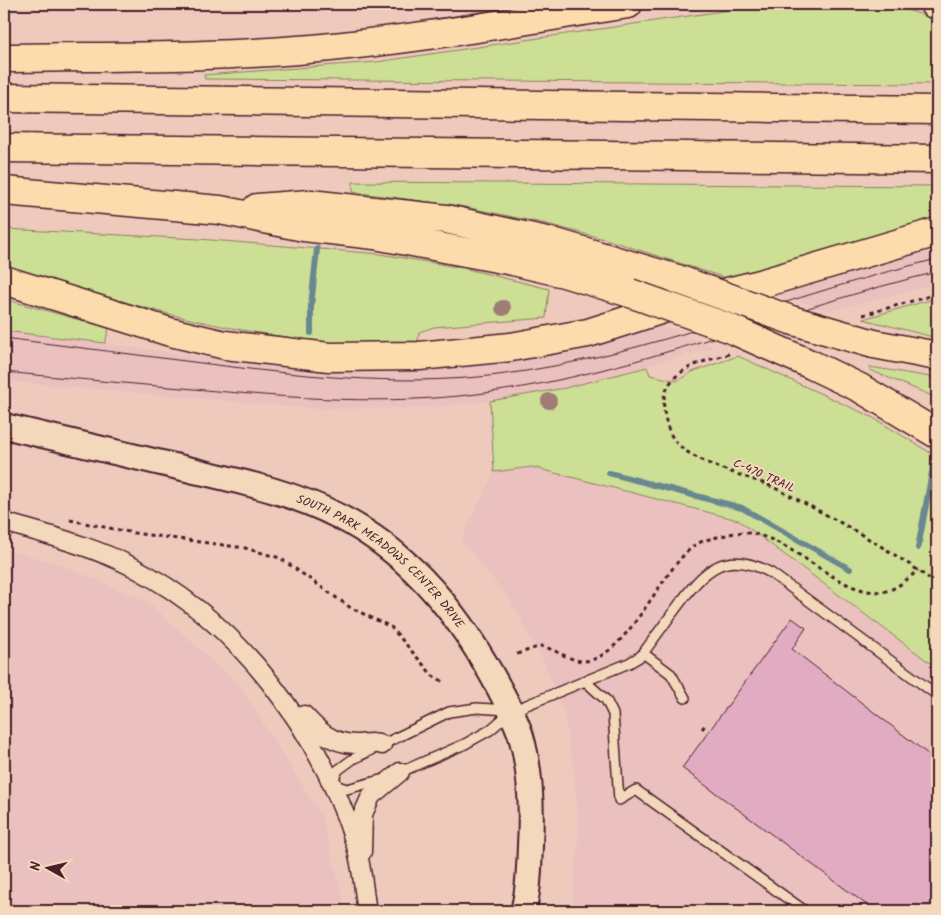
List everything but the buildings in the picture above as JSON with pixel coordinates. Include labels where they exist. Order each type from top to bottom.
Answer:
[{"type":"highway","points":[[4,58],[229,54],[299,50],[418,37],[628,4]]},
{"type":"highway","points":[[4,98],[937,110]]},
{"type":"highway","points":[[4,148],[937,159]]},
{"type":"highway","points":[[4,191],[220,210],[304,227],[375,235],[450,247],[564,273],[630,293],[728,328],[860,388],[937,434]]},
{"type":"highway","points":[[220,210],[310,204],[446,219],[556,243],[677,279],[791,320],[874,344],[937,356]]},
{"type":"highway","points":[[4,280],[170,332],[225,345],[329,357],[419,356],[511,347],[588,333],[682,303],[760,284],[937,232]]},
{"type":"highway","points":[[860,388],[937,411]]},
{"type":"main road","name":"SOUTH PARK MEADOWS CENTER DRIVE","points":[[4,426],[289,496],[339,516],[395,555],[442,600],[479,650],[512,711],[522,739],[532,807],[529,873],[523,911]]},
{"type":"street","points":[[4,522],[84,547],[131,567],[165,586],[196,609],[257,664],[301,723],[331,784],[355,841],[367,911]]},
{"type":"street","points":[[287,704],[299,710],[319,732],[338,742],[355,744],[373,742],[382,745]]},
{"type":"street","points":[[359,865],[364,842],[363,814],[371,796],[400,772]]},
{"type":"lane","points":[[512,711],[477,708],[449,712],[353,759],[338,770],[331,784],[347,789],[400,772],[466,744],[490,730],[512,711],[629,663],[643,653],[696,582],[708,570],[722,564],[746,562],[771,573],[937,695]]},
{"type":"lane","points":[[643,653],[671,674],[685,698]]},
{"type":"lane","points":[[585,681],[606,700],[613,714],[619,800],[636,790],[805,911]]},
{"type":"path","name":"C-470 TRAIL","points":[[708,360],[683,370],[676,375],[668,388],[663,404],[664,414],[668,430],[675,441],[700,459],[776,489],[835,520],[918,570],[937,584]]},
{"type":"path","points":[[61,519],[134,533],[245,548],[280,558],[352,608],[391,627],[433,676],[444,682]]},
{"type":"path","points":[[517,654],[540,646],[571,659],[585,661],[613,649],[678,563],[694,545],[734,533],[754,533],[779,543],[829,574],[868,592],[887,590],[899,585],[918,570]]},
{"type":"path","points":[[702,729],[706,724]]},
{"type":"shaded area","points":[[937,248],[937,284],[830,311],[773,293],[893,258]]},
{"type":"shaded area","points":[[661,326],[715,347],[565,388],[490,401],[426,408],[316,409],[4,381],[4,331],[208,357],[324,368],[398,370],[433,369],[513,361],[590,346]]},
{"type":"shaded area","points":[[532,467],[737,520],[937,668],[937,911],[572,911],[579,831],[574,771],[564,714],[543,660],[510,600],[461,540],[494,472]]},
{"type":"shaded area","points":[[4,549],[57,563],[148,602],[239,685],[322,817],[346,911],[4,911]]},
{"type":"green space","points":[[770,4],[886,4],[937,19],[937,84],[205,79],[204,75],[376,62]]},
{"type":"green space","points":[[353,182],[937,186],[937,225],[732,280],[608,240],[547,224],[460,206],[353,192]]},
{"type":"green space","points":[[4,229],[199,239],[380,254],[463,268],[549,289],[546,318],[434,327],[419,332],[417,347],[305,340],[249,331],[146,308],[4,266]]},
{"type":"green space","points":[[937,298],[937,338],[863,319]]},
{"type":"green space","points":[[4,299],[109,328],[105,343],[4,331]]},
{"type":"green space","points":[[738,356],[872,417],[937,457],[937,668],[738,520],[532,467],[494,472],[490,401],[565,388],[647,367],[650,375],[677,381],[692,372]]},
{"type":"green space","points":[[870,367],[937,378],[937,398],[870,370]]},
{"type":"waterway","points":[[311,333],[311,306],[317,249]]},
{"type":"waterway","points":[[918,548],[935,456]]},
{"type":"waterway","points":[[609,473],[742,508],[850,569]]},
{"type":"tram line","points":[[4,338],[231,367],[346,378],[422,380],[498,375],[610,354],[882,273],[937,259]]},
{"type":"tram line","points":[[4,372],[303,398],[376,400],[449,397],[543,383],[600,370],[656,355],[824,303],[937,272]]}]
